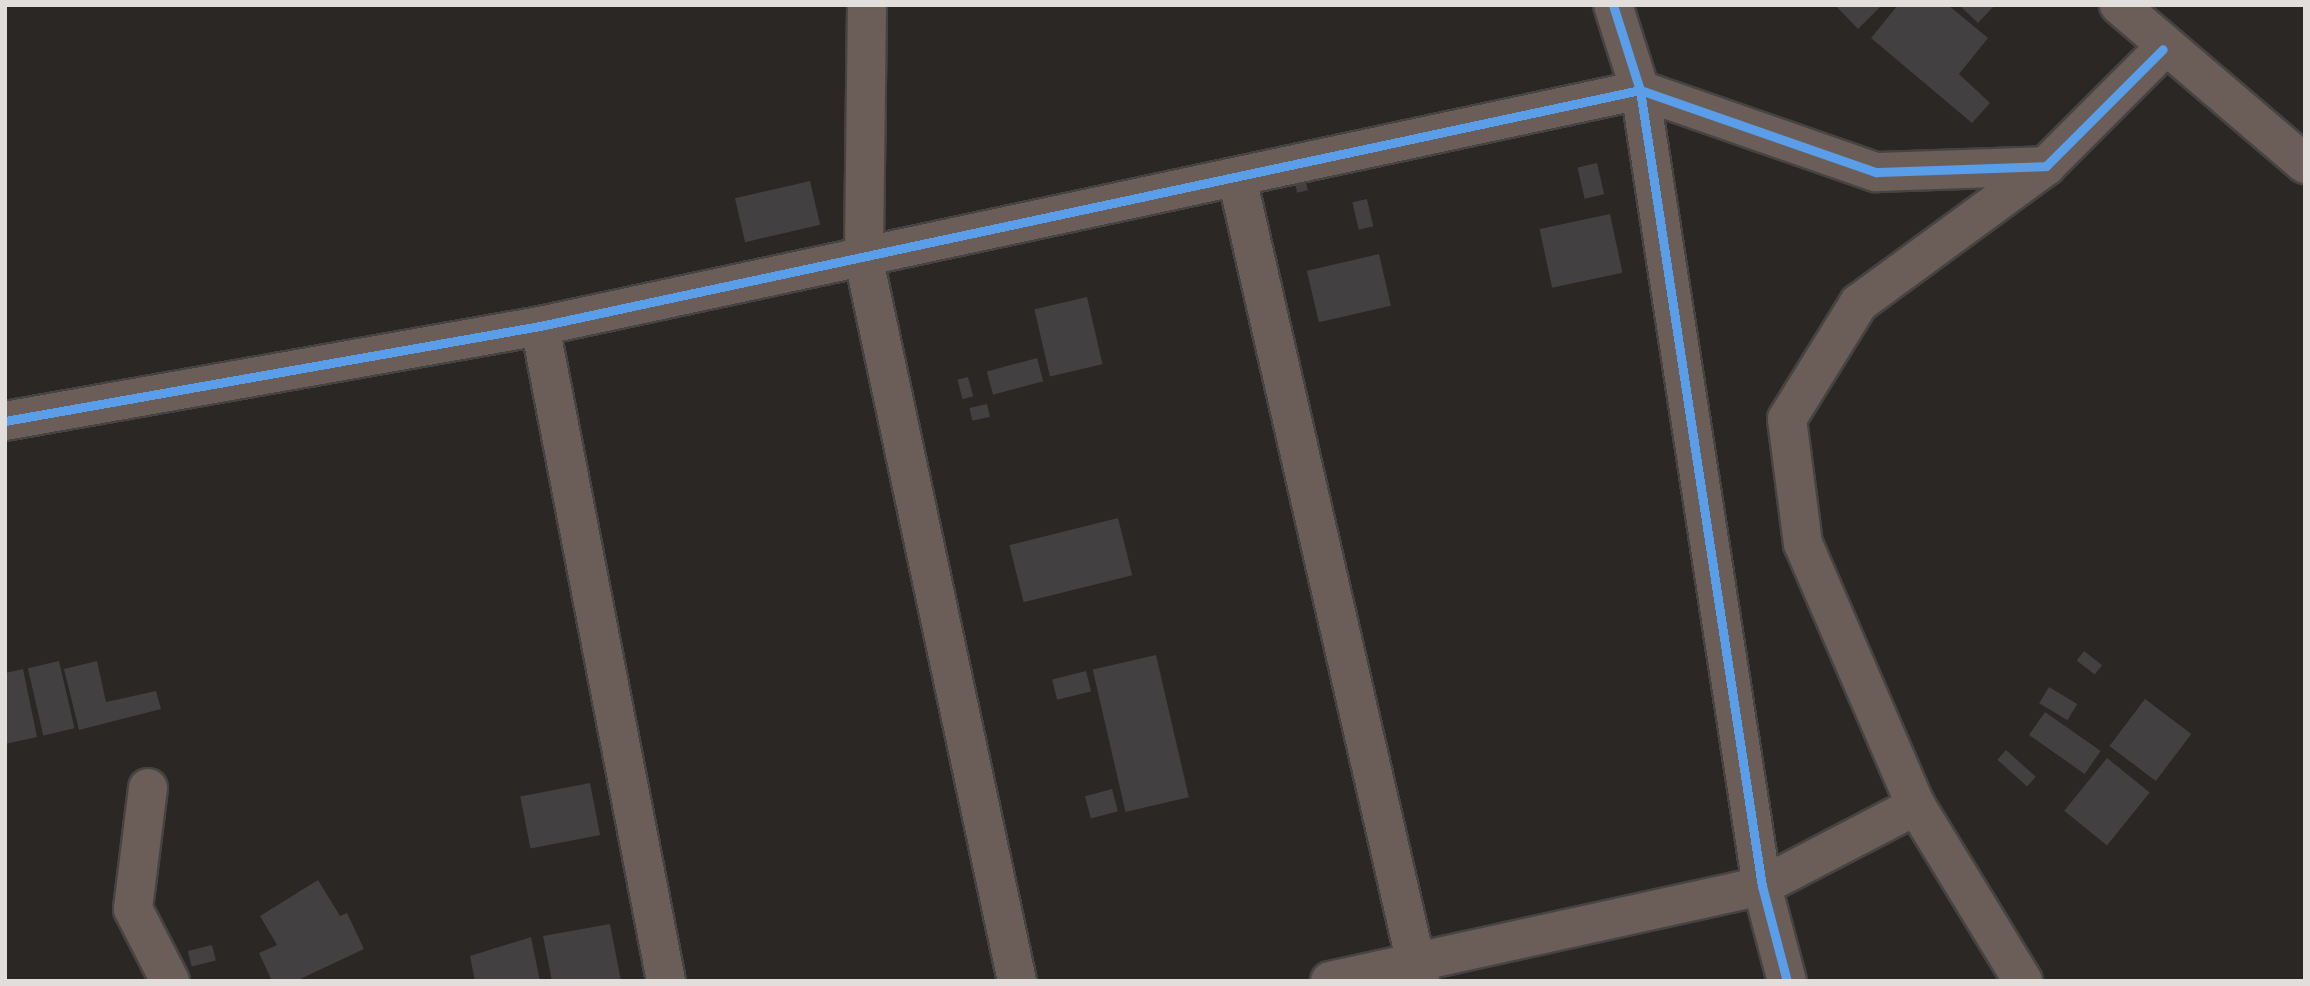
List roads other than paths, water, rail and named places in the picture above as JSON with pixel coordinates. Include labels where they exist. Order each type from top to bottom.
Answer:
[{"type":"street","points":[[867,5],[864,260],[1017,981]]},
{"type":"street","points":[[1613,5],[1640,90],[1762,886],[1787,981]]},
{"type":"street","points":[[2119,5],[2163,49],[2305,164]]},
{"type":"street","points":[[2023,981],[1916,806],[1803,544],[1787,419],[1859,303],[2046,166],[2163,49]]},
{"type":"street","points":[[5,421],[540,326],[864,260],[1640,90],[1875,172],[2046,166]]},
{"type":"street","points":[[1237,178],[1419,973]]},
{"type":"street","points":[[540,326],[666,981]]},
{"type":"street","points":[[148,788],[133,909],[170,981]]},
{"type":"street","points":[[1330,981],[1419,973],[1762,886],[1916,806]]}]
